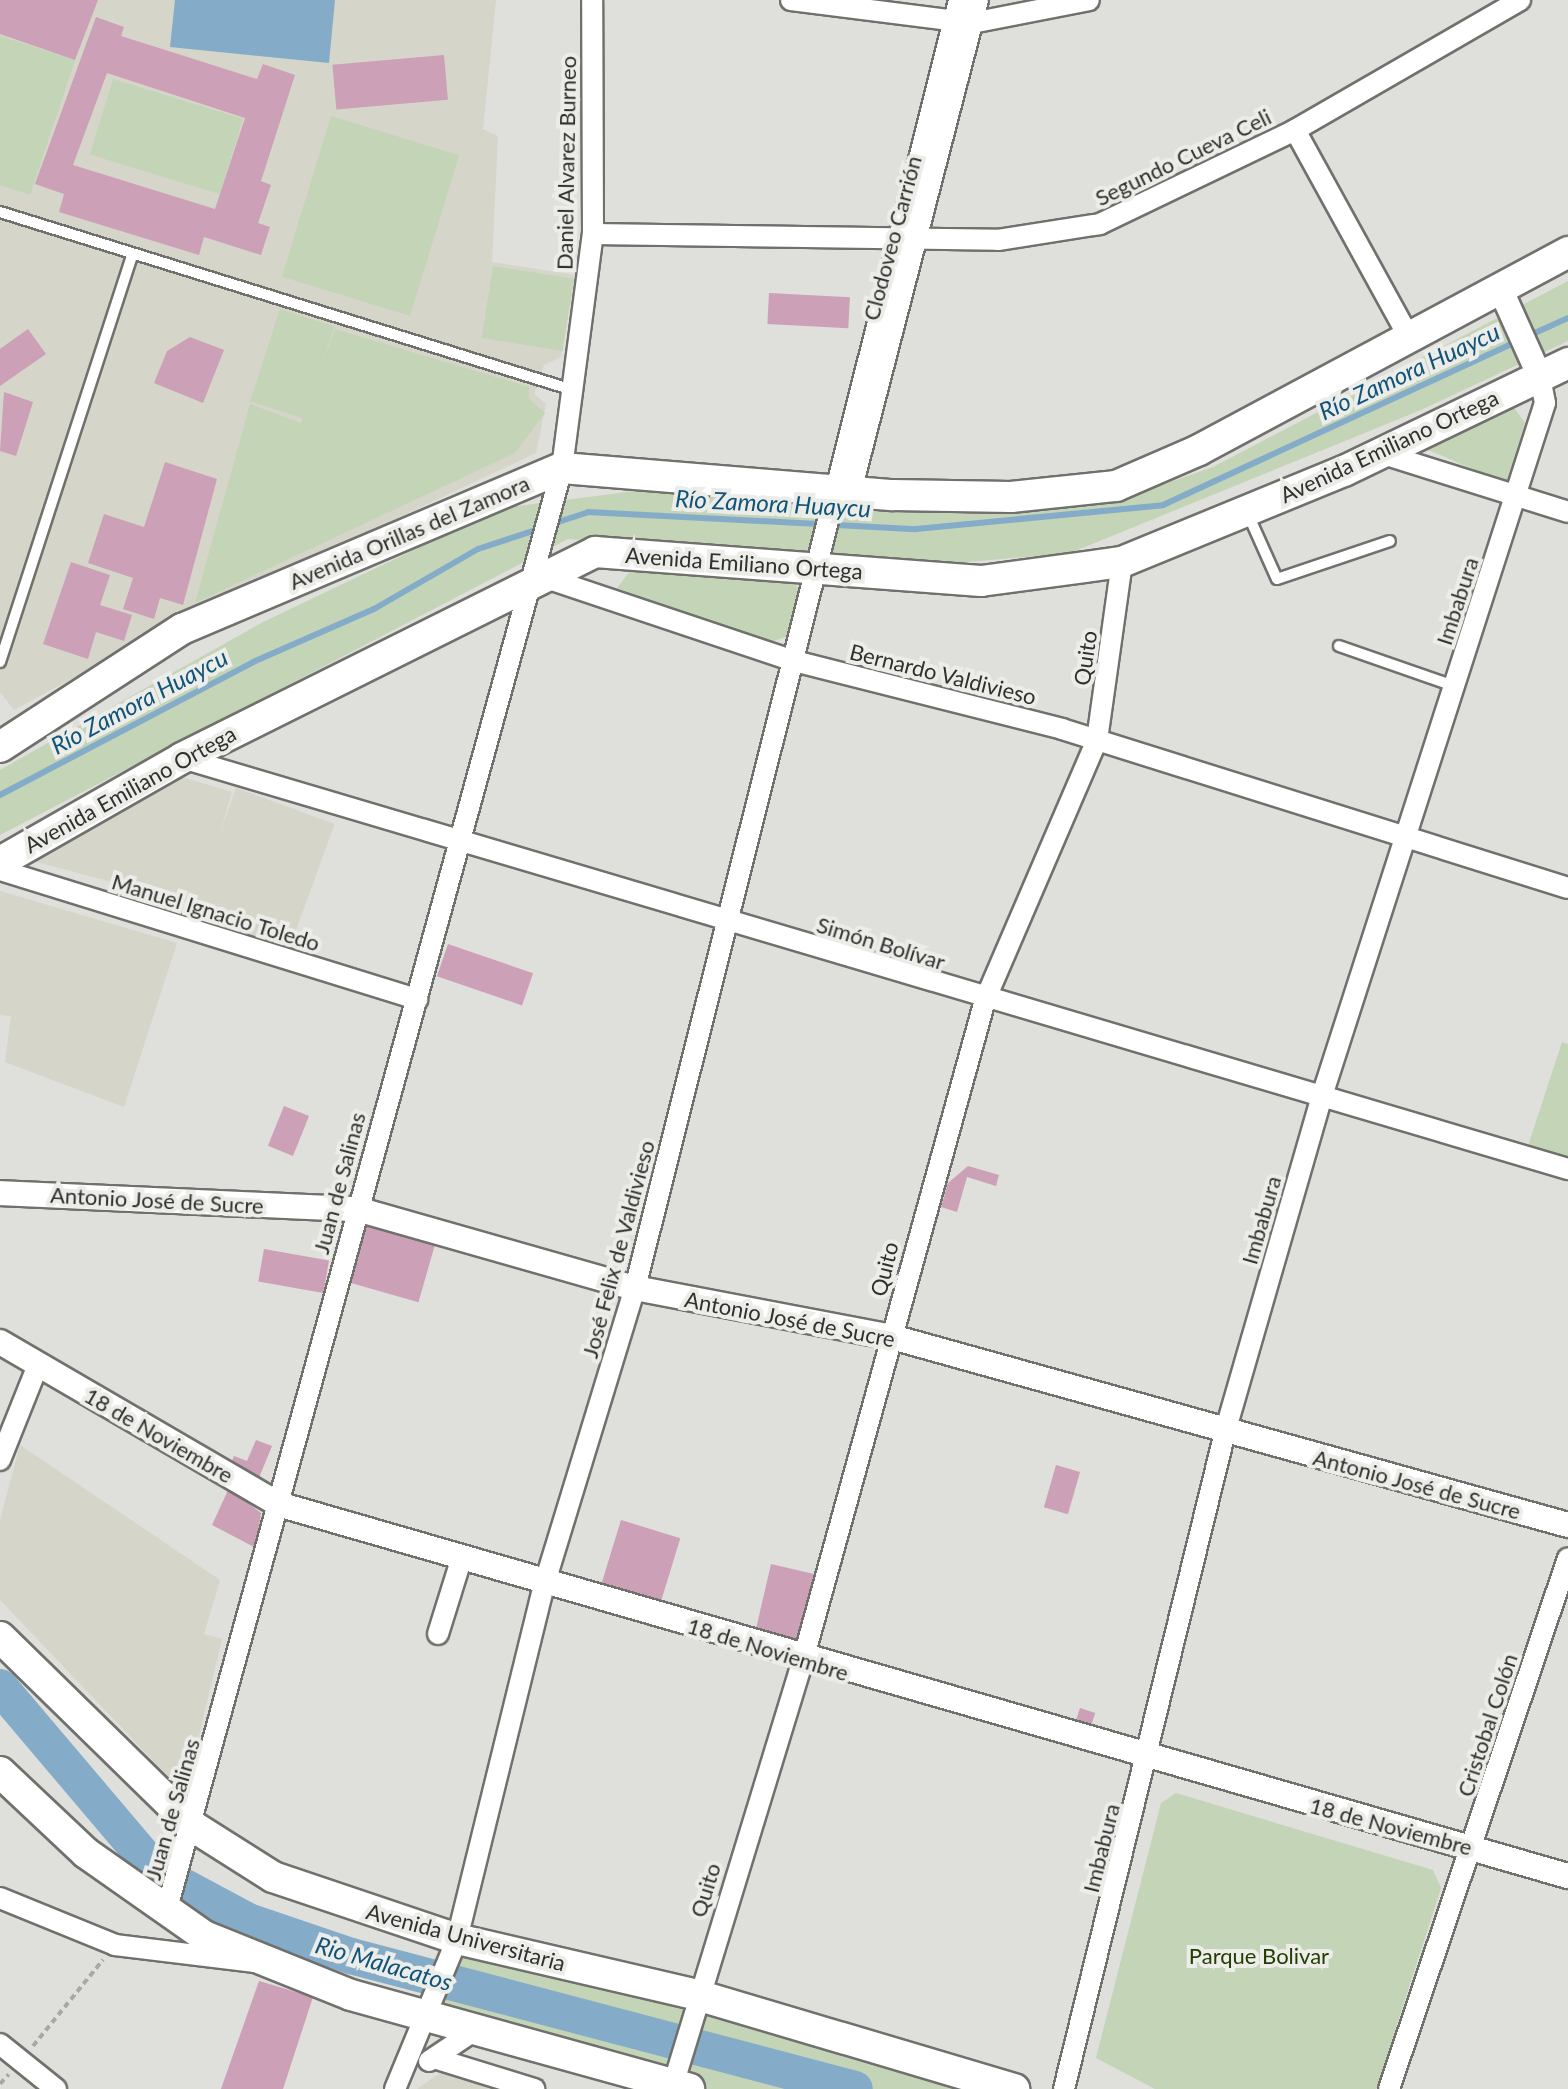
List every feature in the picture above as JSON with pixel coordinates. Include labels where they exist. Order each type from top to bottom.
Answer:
[{"type":"main road","name":"Avenida Orillas del Zamora","points":[[0,747],[182,629],[562,468],[1011,497],[1116,486],[1199,450],[1407,334],[1568,252]]},
{"type":"main road","name":"Avenida Emiliano Ortega","points":[[0,862],[182,758],[536,575],[595,552],[819,564],[981,581],[1122,562],[1247,512],[1380,453],[1568,363]]},
{"type":"main road","name":"Avenida Universitaria","points":[[0,1637],[192,1835],[273,1877],[456,1943],[696,2000],[1014,2089]]},
{"type":"main road","points":[[0,1772],[86,1853],[262,1962],[474,2031],[680,2082]]},
{"type":"street","name":"Daniel Alvarez Burneo","points":[[562,468],[593,234],[592,0]]},
{"type":"street","points":[[791,0],[961,14],[1089,0]]},
{"type":"street","name":"Clodoveo Carrión","points":[[846,487],[961,14],[978,0]]},
{"type":"street","name":"Segundo Cueva Celi","points":[[593,234],[907,240],[1035,239],[1100,224],[1295,130],[1520,0]]},
{"type":"street","points":[[1295,130],[1407,334]]},
{"type":"street","points":[[1500,288],[1540,377]]},
{"type":"street","name":"Imbabura","points":[[1064,2089],[1148,1760],[1225,1432],[1321,1099],[1545,403],[1540,377]]},
{"type":"street","points":[[1380,453],[1568,512]]},
{"type":"street","name":"Juan de Salinas","points":[[168,1906],[192,1835],[357,1209],[536,575],[562,468]]},
{"type":"street","name":"José Felix de Valdivieso","points":[[395,2089],[409,2067],[431,2016],[456,1943],[545,1582],[635,1288],[819,564],[846,487]]},
{"type":"street","name":"Quito","points":[[680,2082],[696,2000],[803,1660],[985,1000],[1097,740],[1122,562]]},
{"type":"street","name":"Bernardo Valdivieso","points":[[536,575],[794,661],[1097,740],[1405,834],[1568,888]]},
{"type":"street","name":"Simón Bolívar","points":[[182,758],[985,1000],[1568,1169]]},
{"type":"street","name":"Manuel Ignacio Toledo","points":[[0,870],[418,999]]},
{"type":"street","name":"Antonio José de Sucre","points":[[0,1193],[357,1209],[635,1288],[892,1337],[1568,1525]]},
{"type":"street","name":"18 de Noviembre","points":[[0,1342],[278,1504],[1148,1760],[1568,1876]]},
{"type":"street","points":[[0,1460],[38,1365]]},
{"type":"street","points":[[438,1634],[462,1557]]},
{"type":"street","name":"Cristobal Colón","points":[[1389,2089],[1568,1558]]},
{"type":"street","points":[[0,1898],[115,1945],[189,1959],[262,1962]]},
{"type":"street","points":[[409,2067],[437,2059],[474,2031]]},
{"type":"street","points":[[0,2044],[56,2089]]},
{"type":"street","points":[[437,2059],[534,2089]]},
{"type":"lane","points":[[0,212],[573,390]]},
{"type":"lane","points":[[0,662],[132,255]]},
{"type":"lane","points":[[1247,512],[1277,579],[1390,541]]},
{"type":"lane","points":[[1339,646],[1454,686]]},
{"type":"path","points":[[0,2084],[23,2060],[115,1945]]},
{"type":"shaded area","points":[[0,0],[496,0],[483,129],[498,136],[492,262],[575,275],[561,357],[544,365],[534,394],[546,404],[536,453],[176,622],[14,710],[0,692]]},
{"type":"shaded area","points":[[182,777],[232,792],[198,905],[33,861]]},
{"type":"shaded area","points":[[236,788],[335,824],[289,950],[190,914]]},
{"type":"shaded area","points":[[0,891],[177,943],[124,1107],[5,1062],[11,1016],[0,1015]]},
{"type":"shaded area","points":[[20,1445],[220,1580],[204,1634],[222,1639],[185,1794],[0,1600],[0,1520]]},
{"type":"shaded area","points":[[443,2071],[501,2089],[417,2089]]},
{"type":"green space","points":[[0,36],[75,60],[30,195],[0,185]]},
{"type":"green space","points":[[113,79],[243,119],[220,194],[90,155]]},
{"type":"green space","points":[[331,116],[459,155],[410,316],[282,277]]},
{"type":"green space","points":[[493,266],[574,279],[563,351],[482,338]]},
{"type":"green space","points":[[1568,281],[1568,341],[1421,410],[1070,553],[932,565],[568,539],[0,835],[0,770],[263,622],[502,508],[659,488],[962,514],[1125,498],[1213,467]]},
{"type":"green space","points":[[280,309],[334,327],[304,419],[250,401]]},
{"type":"green space","points":[[335,329],[529,387],[529,399],[545,413],[515,453],[195,603],[250,404],[301,423]]},
{"type":"green space","points":[[1513,406],[1525,423],[1506,483],[1426,449]]},
{"type":"green space","points":[[631,570],[789,577],[801,592],[789,636],[770,642],[617,588]]},
{"type":"green space","points":[[1562,1042],[1568,1044],[1568,1159],[1528,1146]]},
{"type":"green space","name":"Parque Bolivar","points":[[1176,1793],[1433,1870],[1441,1888],[1376,2089],[1155,2089],[1096,2058],[1161,1803]]},
{"type":"green space","points":[[458,1942],[1012,2089],[692,2089],[432,2018]]},
{"type":"water","points":[[175,0],[335,0],[329,63],[170,47]]},
{"type":"building","points":[[0,0],[98,0],[75,60],[0,34]]},
{"type":"building","points":[[96,17],[124,27],[121,36],[257,79],[263,64],[295,75],[261,181],[271,185],[258,223],[270,227],[261,255],[204,237],[199,255],[59,212],[64,194],[35,184]],"holes":[[[107,73],[245,118],[215,209],[73,165]]]},
{"type":"building","points":[[444,55],[448,100],[336,110],[332,65]]},
{"type":"building","points":[[769,293],[850,297],[848,328],[767,324]]},
{"type":"building","points":[[28,329],[46,354],[0,386],[0,349]]},
{"type":"building","points":[[190,337],[224,350],[203,403],[154,383],[167,351]]},
{"type":"building","points":[[4,392],[33,402],[16,456],[0,451]]},
{"type":"building","points":[[165,462],[217,479],[183,605],[160,598],[154,619],[123,609],[133,578],[88,563],[104,514],[144,527]]},
{"type":"building","points":[[71,562],[110,575],[100,605],[132,615],[124,641],[96,632],[88,659],[43,644]]},
{"type":"building","points":[[448,944],[533,973],[522,1005],[437,976]]},
{"type":"building","points":[[284,1106],[309,1116],[293,1156],[268,1146]]},
{"type":"building","points":[[968,1166],[999,1175],[996,1186],[967,1177],[957,1212],[941,1207],[948,1183]]},
{"type":"building","points":[[367,1224],[435,1244],[418,1302],[350,1283]]},
{"type":"building","points":[[264,1249],[329,1260],[323,1293],[258,1281]]},
{"type":"building","points":[[256,1440],[272,1446],[258,1480],[229,1468],[234,1456],[247,1461]]},
{"type":"building","points":[[1056,1465],[1080,1472],[1068,1514],[1044,1507]]},
{"type":"building","points":[[229,1488],[261,1513],[256,1548],[212,1525]]},
{"type":"building","points":[[621,1520],[680,1538],[659,1609],[599,1591]]},
{"type":"building","points":[[771,1564],[814,1574],[798,1641],[755,1631]]},
{"type":"building","points":[[1080,1708],[1095,1713],[1091,1727],[1075,1722]]},
{"type":"building","points":[[259,1981],[313,1997],[283,2089],[221,2089]]},
{"type":"waterway","name":"Río Zamora Huaycu","points":[[1528,336],[1568,318]]},
{"type":"waterway","name":"Río Zamora Huaycu","points":[[552,524],[588,512],[916,529],[1163,505],[1518,341]]},
{"type":"waterway","name":"Río Zamora Huaycu","points":[[0,795],[253,662],[374,609],[478,549],[542,528]]},
{"type":"waterway","name":"Rio Malacatos","points":[[0,1687],[157,1872],[248,1921],[351,1956],[855,2089]]}]
